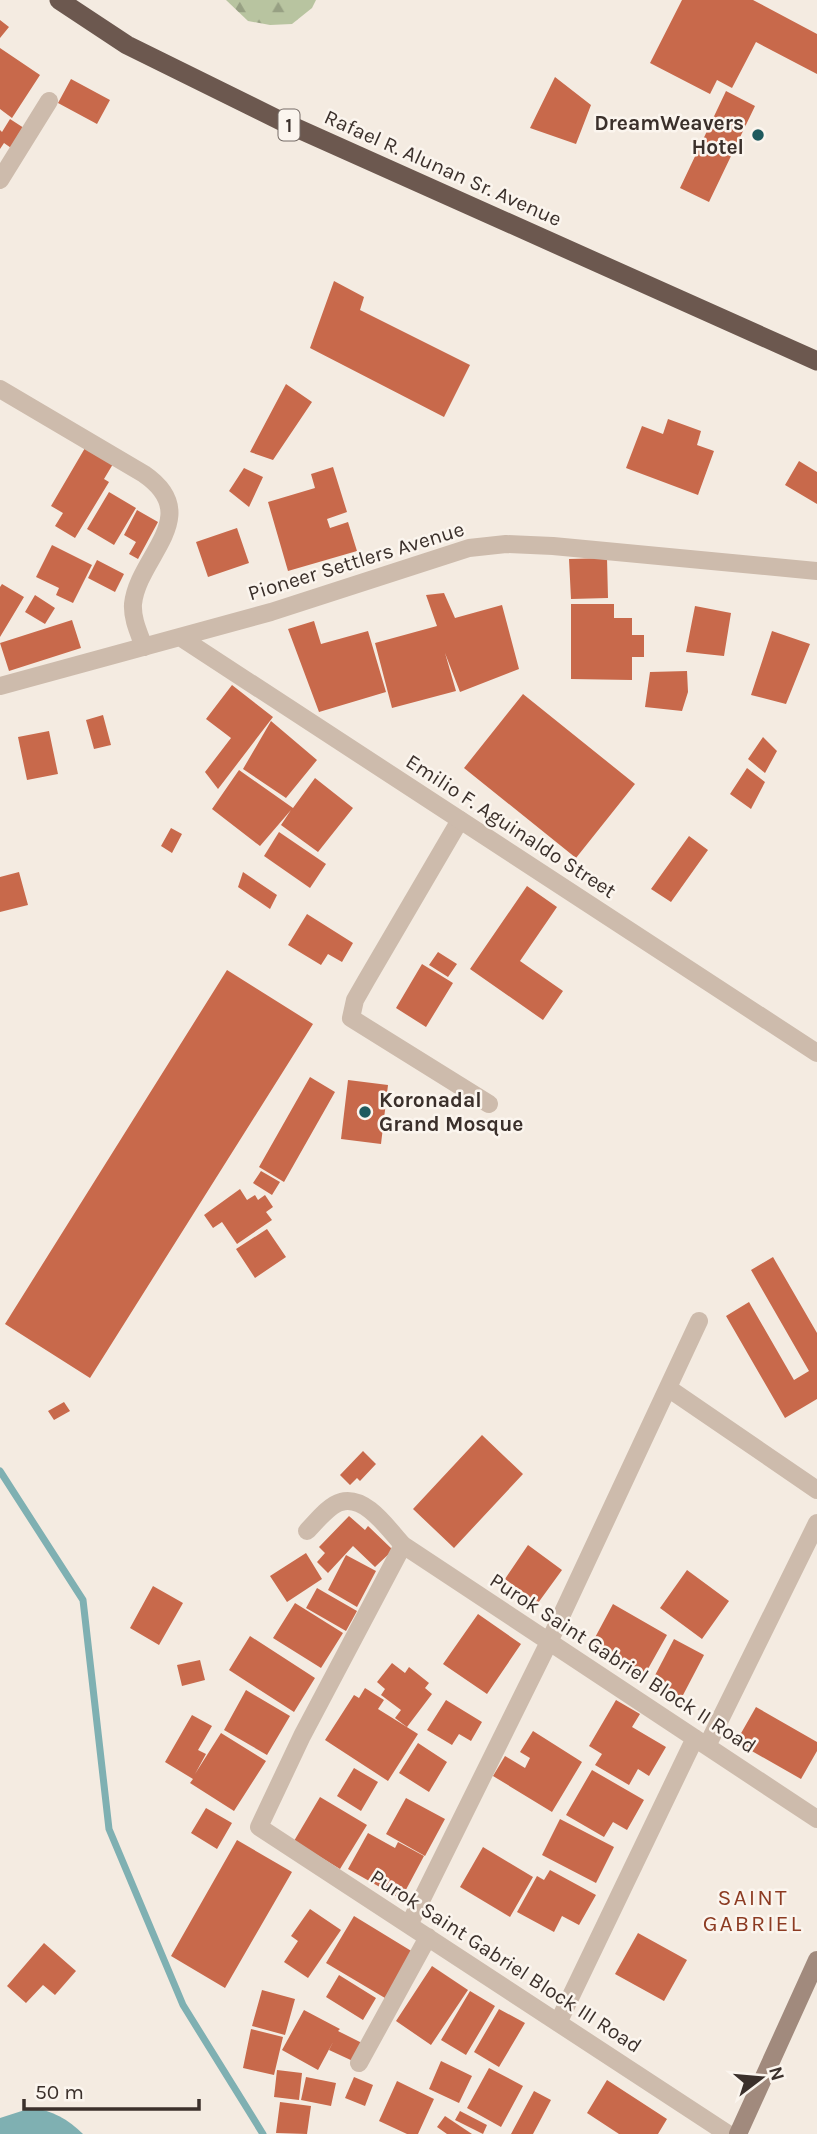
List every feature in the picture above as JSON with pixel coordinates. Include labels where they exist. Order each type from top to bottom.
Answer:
[{"type":"highway","name":"Rafael R. Alunan Sr. Avenue","points":[[59,0],[127,45],[234,99],[817,361]]},
{"type":"main road","points":[[738,2134],[817,1960]]},
{"type":"street","points":[[0,180],[49,101]]},
{"type":"street","points":[[0,389],[144,474],[160,485],[166,495],[169,520],[167,528],[138,588],[133,608],[144,646]]},
{"type":"street","name":"Pioneer Settlers Avenue","points":[[0,686],[347,589],[469,548],[506,544],[553,545],[817,571]]},
{"type":"street","name":"Emilio F. Aguinaldo Street","points":[[180,637],[817,1054]]},
{"type":"street","points":[[460,820],[355,1000],[351,1018],[489,1104]]},
{"type":"street","points":[[409,1925],[549,1642],[699,1321]]},
{"type":"street","points":[[668,1388],[817,1490]]},
{"type":"street","name":"Purok Saint Gabriel Block II Road","points":[[307,1531],[326,1511],[340,1502],[356,1502],[372,1512],[403,1545],[817,1819]]},
{"type":"street","points":[[558,2023],[701,1742],[817,1523]]},
{"type":"street","name":"Purok Saint Gabriel Block III Road","points":[[403,1545],[302,1736],[259,1827],[728,2134]]},
{"type":"street","points":[[359,2063],[428,1937]]},
{"type":"green space","points":[[226,0],[316,0],[312,8],[292,24],[270,25],[248,21]]},
{"type":"water","points":[[31,2108],[59,2116],[83,2134],[0,2134],[0,2118]]},
{"type":"building","points":[[682,0],[753,0],[817,34],[817,74],[756,42],[732,88],[717,80],[710,94],[650,63]]},
{"type":"building","points":[[0,20],[9,27],[0,38]]},
{"type":"building","points":[[0,48],[40,75],[12,118],[0,109]]},
{"type":"building","points":[[555,77],[591,105],[576,144],[530,128]]},
{"type":"building","points":[[71,79],[110,100],[97,124],[58,103]]},
{"type":"building","points":[[726,91],[755,106],[709,202],[680,188]]},
{"type":"building","points":[[10,119],[27,130],[14,150],[4,143],[0,149],[0,130],[2,132]]},
{"type":"building","points":[[334,281],[364,297],[360,310],[470,365],[444,417],[310,348]]},
{"type":"building","points":[[286,384],[312,402],[273,460],[250,452]]},
{"type":"building","points":[[668,419],[701,431],[697,445],[714,451],[698,495],[626,468],[642,426],[663,434]]},
{"type":"building","points":[[85,448],[113,464],[104,479],[109,482],[75,538],[55,526],[63,513],[51,506]]},
{"type":"building","points":[[799,461],[817,472],[817,504],[785,485]]},
{"type":"building","points":[[333,467],[347,512],[327,519],[330,528],[348,522],[357,551],[288,571],[268,502],[315,488],[311,474]]},
{"type":"building","points":[[244,468],[263,477],[249,507],[229,491]]},
{"type":"building","points":[[109,492],[136,508],[114,545],[87,529]]},
{"type":"building","points":[[137,510],[158,522],[138,559],[129,554],[136,542],[124,535]]},
{"type":"building","points":[[237,528],[249,563],[208,577],[196,542]]},
{"type":"building","points":[[52,545],[92,565],[73,603],[56,595],[59,588],[36,577]]},
{"type":"building","points":[[607,558],[608,598],[571,599],[569,559]]},
{"type":"building","points":[[97,560],[124,574],[115,592],[88,578]]},
{"type":"building","points":[[2,584],[24,597],[0,637],[0,587]]},
{"type":"building","points":[[444,593],[455,618],[502,605],[519,669],[460,692],[445,653],[456,691],[392,708],[375,643],[437,626],[426,595]]},
{"type":"building","points":[[35,595],[55,608],[45,624],[25,612]]},
{"type":"building","points":[[571,604],[614,604],[614,618],[632,618],[632,635],[644,635],[644,657],[632,657],[632,680],[571,679]]},
{"type":"building","points":[[695,606],[731,613],[724,656],[686,652]]},
{"type":"building","points":[[72,620],[81,648],[9,671],[0,643]]},
{"type":"building","points":[[314,621],[321,644],[368,631],[386,692],[319,712],[288,629]]},
{"type":"building","points":[[772,631],[810,644],[786,704],[751,695]]},
{"type":"building","points":[[687,671],[688,692],[682,711],[645,707],[650,672]]},
{"type":"building","points":[[232,685],[273,717],[218,789],[205,772],[231,738],[206,719]]},
{"type":"building","points":[[523,694],[635,784],[576,858],[464,768]]},
{"type":"building","points":[[103,715],[111,745],[94,749],[86,720]]},
{"type":"building","points":[[271,721],[317,760],[286,798],[243,769]]},
{"type":"building","points":[[49,731],[58,774],[27,780],[18,737]]},
{"type":"building","points":[[763,737],[777,751],[765,773],[748,759]]},
{"type":"building","points":[[747,768],[765,782],[751,809],[730,794]]},
{"type":"building","points":[[239,770],[293,808],[315,778],[353,808],[318,852],[281,825],[291,810],[260,846],[212,809]]},
{"type":"building","points":[[171,828],[182,834],[172,853],[161,846]]},
{"type":"building","points":[[279,832],[326,864],[310,888],[264,856]]},
{"type":"building","points":[[689,836],[708,850],[671,902],[651,889]]},
{"type":"building","points":[[19,872],[28,905],[0,912],[0,877]]},
{"type":"building","points":[[243,872],[277,895],[270,909],[238,887]]},
{"type":"building","points":[[527,886],[557,907],[520,961],[563,991],[543,1020],[470,969]]},
{"type":"building","points":[[307,914],[353,943],[342,962],[328,954],[321,965],[288,945]]},
{"type":"building","points":[[438,952],[457,964],[448,977],[429,965]]},
{"type":"building","points":[[422,964],[453,983],[426,1027],[396,1008]]},
{"type":"building","points":[[227,970],[313,1024],[90,1378],[5,1324]]},
{"type":"building","points":[[310,1077],[335,1092],[284,1182],[259,1167]]},
{"type":"building","name":"Koronadal Grand Mosque","points":[[348,1080],[388,1085],[381,1144],[341,1139]]},
{"type":"building","points":[[261,1171],[280,1182],[272,1195],[253,1183]]},
{"type":"building","points":[[240,1189],[247,1200],[255,1195],[258,1200],[265,1195],[273,1207],[266,1212],[272,1220],[237,1244],[222,1222],[213,1228],[204,1215]]},
{"type":"building","points":[[267,1229],[286,1257],[255,1278],[236,1249]]},
{"type":"building","points":[[773,1257],[817,1333],[817,1399],[785,1418],[726,1316],[749,1302],[794,1380],[809,1371],[751,1270]]},
{"type":"building","points":[[64,1402],[70,1411],[54,1420],[48,1411]]},
{"type":"building","points":[[482,1435],[523,1474],[454,1548],[413,1509]]},
{"type":"building","points":[[363,1451],[376,1464],[360,1481],[357,1478],[350,1485],[340,1475]]},
{"type":"building","points":[[349,1516],[365,1530],[368,1526],[393,1550],[375,1567],[353,1546],[328,1573],[317,1562],[325,1553],[319,1547]]},
{"type":"building","points":[[528,1545],[562,1570],[538,1603],[505,1579]]},
{"type":"building","points":[[306,1553],[322,1579],[287,1602],[270,1576]]},
{"type":"building","points":[[346,1555],[376,1571],[357,1607],[328,1590]]},
{"type":"building","points":[[687,1570],[729,1601],[702,1639],[660,1608]]},
{"type":"building","points":[[153,1586],[183,1603],[159,1645],[130,1628]]},
{"type":"building","points":[[317,1588],[357,1611],[346,1631],[306,1608]]},
{"type":"building","points":[[295,1603],[343,1633],[321,1668],[273,1638]]},
{"type":"building","points":[[613,1604],[667,1635],[644,1676],[591,1645]]},
{"type":"building","points":[[478,1614],[521,1644],[487,1694],[443,1664]]},
{"type":"building","points":[[250,1636],[315,1678],[294,1712],[229,1670]]},
{"type":"building","points":[[674,1639],[704,1655],[682,1697],[652,1681]]},
{"type":"building","points":[[200,1660],[205,1680],[182,1686],[177,1665]]},
{"type":"building","points":[[392,1663],[405,1673],[409,1667],[429,1683],[425,1688],[432,1694],[407,1727],[395,1718],[401,1710],[381,1695],[385,1689],[377,1682]]},
{"type":"building","points":[[365,1688],[384,1700],[378,1709],[418,1734],[388,1781],[325,1740],[354,1695],[359,1698]]},
{"type":"building","points":[[246,1690],[290,1716],[267,1755],[224,1730]]},
{"type":"building","points":[[446,1700],[482,1722],[471,1741],[459,1734],[452,1745],[427,1730]]},
{"type":"building","points":[[616,1700],[640,1714],[632,1727],[666,1747],[649,1776],[638,1769],[629,1785],[595,1765],[602,1754],[589,1746]]},
{"type":"building","points":[[756,1707],[817,1742],[817,1751],[801,1779],[736,1742]]},
{"type":"building","points":[[192,1715],[212,1726],[198,1750],[206,1754],[195,1774],[221,1733],[266,1761],[234,1811],[190,1783],[193,1779],[165,1762]]},
{"type":"building","points":[[533,1731],[582,1762],[552,1812],[493,1776],[505,1756],[525,1768],[530,1758],[520,1752]]},
{"type":"building","points":[[418,1743],[447,1762],[429,1792],[399,1773]]},
{"type":"building","points":[[354,1768],[378,1782],[361,1811],[337,1796]]},
{"type":"building","points":[[592,1770],[644,1800],[627,1830],[613,1822],[604,1837],[566,1815]]},
{"type":"building","points":[[320,1797],[367,1825],[340,1869],[294,1841]]},
{"type":"building","points":[[406,1798],[445,1819],[425,1856],[386,1834]]},
{"type":"building","points":[[206,1808],[232,1823],[217,1849],[191,1833]]},
{"type":"building","points":[[560,1819],[614,1847],[596,1883],[542,1855]]},
{"type":"building","points":[[368,1833],[395,1848],[398,1842],[424,1856],[401,1899],[348,1869]]},
{"type":"building","points":[[237,1840],[292,1872],[225,1988],[171,1956]]},
{"type":"building","points":[[483,1847],[533,1877],[510,1917],[460,1887]]},
{"type":"building","points":[[550,1870],[596,1895],[579,1925],[562,1916],[554,1932],[517,1912],[537,1876],[544,1880]]},
{"type":"building","points":[[310,1909],[341,1930],[308,1978],[284,1962],[298,1941],[291,1936]]},
{"type":"building","points":[[354,1916],[413,1952],[385,1998],[326,1963]]},
{"type":"building","points":[[638,1933],[687,1960],[664,2001],[615,1974]]},
{"type":"building","points":[[44,1943],[76,1971],[55,1995],[43,1985],[26,2003],[7,1986]]},
{"type":"building","points":[[432,1966],[468,1990],[431,2045],[396,2021]]},
{"type":"building","points":[[339,1975],[376,1998],[363,2020],[326,1997]]},
{"type":"building","points":[[262,1990],[295,1999],[285,2035],[252,2026]]},
{"type":"building","points":[[470,1991],[495,2006],[466,2055],[441,2040]]},
{"type":"building","points":[[499,2009],[525,2023],[499,2067],[474,2052]]},
{"type":"building","points":[[304,2010],[364,2044],[355,2062],[329,2050],[333,2042],[318,2070],[282,2050]]},
{"type":"building","points":[[251,2029],[283,2037],[274,2075],[243,2068]]},
{"type":"building","points":[[441,2061],[472,2076],[459,2103],[429,2089]]},
{"type":"building","points":[[489,2068],[523,2086],[501,2127],[467,2108]]},
{"type":"building","points":[[277,2070],[302,2073],[299,2100],[274,2097]]},
{"type":"building","points":[[306,2077],[336,2083],[331,2106],[301,2100]]},
{"type":"building","points":[[354,2077],[373,2085],[365,2106],[345,2098]]},
{"type":"building","points":[[607,2080],[667,2119],[658,2134],[619,2134],[587,2113]]},
{"type":"building","points":[[397,2081],[434,2099],[418,2134],[407,2134],[379,2121]]},
{"type":"building","points":[[534,2091],[551,2100],[533,2134],[511,2134]]},
{"type":"building","points":[[280,2102],[311,2106],[307,2134],[276,2133]]},
{"type":"building","points":[[460,2111],[487,2125],[483,2134],[455,2120]]},
{"type":"building","points":[[445,2116],[472,2134],[447,2134],[437,2127]]},
{"type":"waterway","points":[[0,1471],[83,1600],[109,1829],[183,2005],[263,2134]]},
{"type":"place","name":"DreamWeavers Hotel","points":[[758,135]]},
{"type":"place","name":"Koronadal Grand Mosque","points":[[365,1112]]},
{"type":"district","name":"SAINT GABRIEL","points":[[753,1910]]}]
